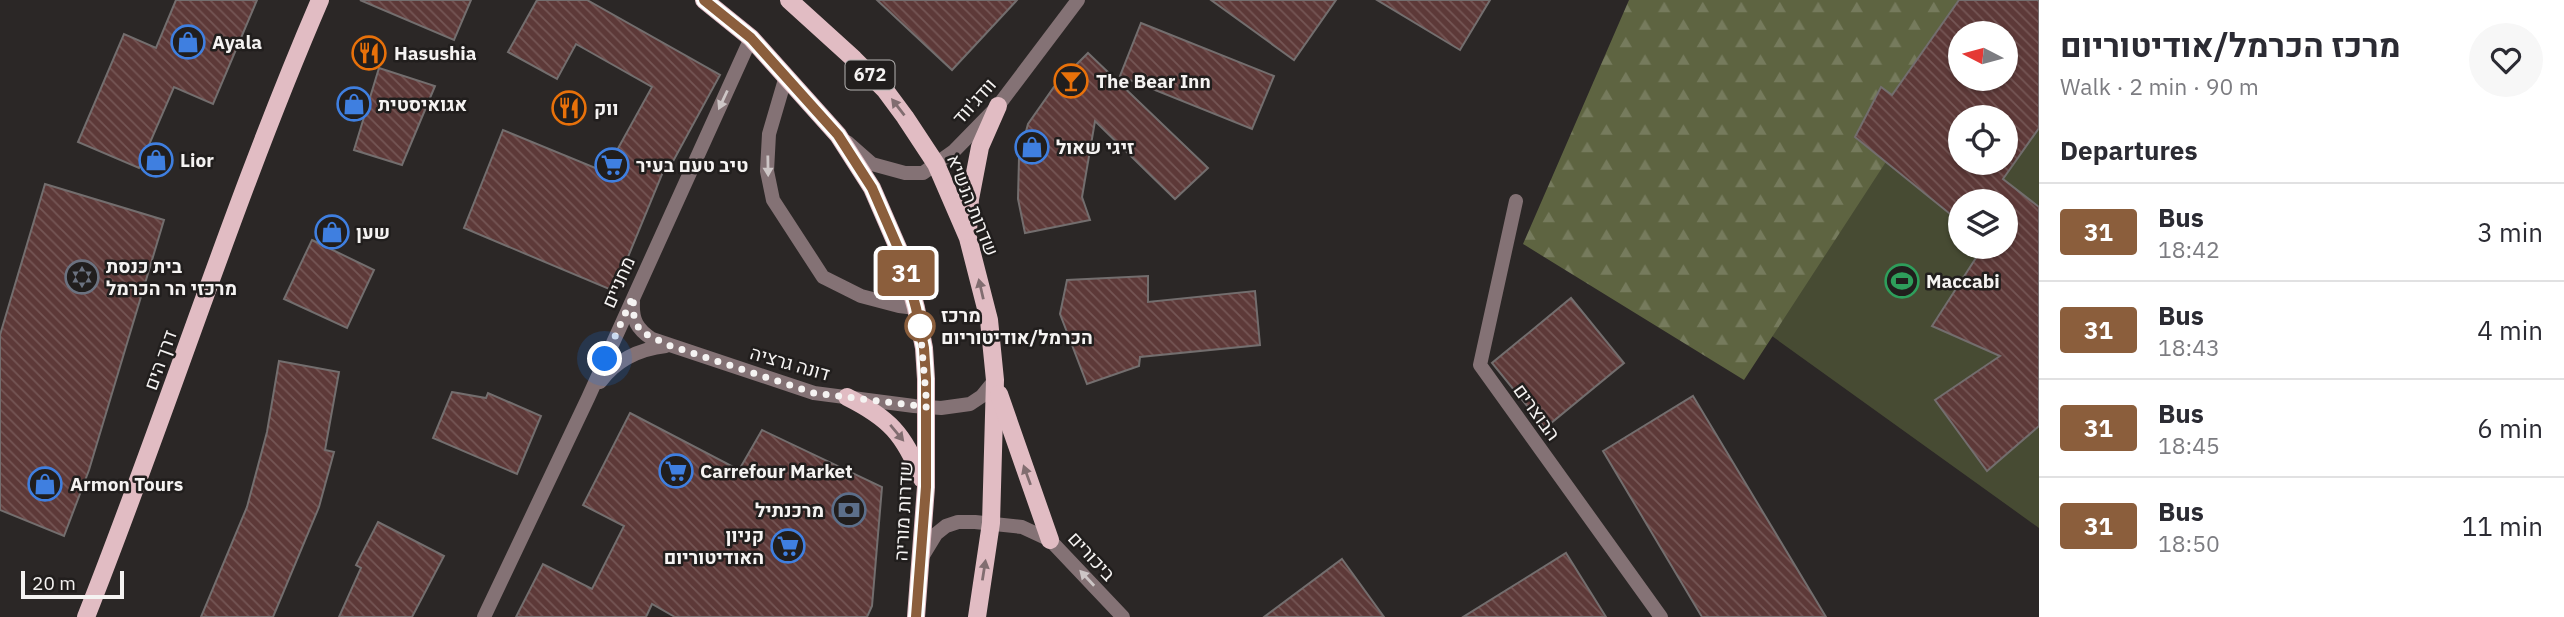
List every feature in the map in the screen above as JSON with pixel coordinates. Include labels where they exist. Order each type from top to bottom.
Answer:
[{"type":"main road","name":"דרך הים","points":[[86,617],[123,524],[278,101],[320,0]]},
{"type":"main road","points":[[704,0],[751,38],[786,76],[838,135],[872,188],[902,257],[916,308],[924,348],[927,407]]},
{"type":"main road","name":"שדרות הנשיא","points":[[789,0],[885,90],[936,164],[968,238],[989,320],[995,380],[991,523]]},
{"type":"main road","points":[[968,238],[970,199],[980,148],[998,106]]},
{"type":"main road","points":[[995,380],[1050,540]]},
{"type":"main road","points":[[847,397],[878,414],[904,440],[926,487]]},
{"type":"main road","name":"שדרות מוריה","points":[[916,617],[926,487],[927,407]]},
{"type":"main road","name":"672","points":[[977,617],[991,523]]},
{"type":"street","name":"וודג'ווד","points":[[838,135],[872,164],[888,170],[923,173],[954,151],[998,106],[1078,0]]},
{"type":"street","name":"מחניים","points":[[484,617],[588,398],[751,38]]},
{"type":"street","points":[[786,76],[769,134],[767,171],[773,200],[823,276],[861,296],[916,308]]},
{"type":"street","name":"הבוצרים","points":[[1516,201],[1480,365],[1661,617]]},
{"type":"street","name":"דונה גרציה","points":[[633,296],[634,317],[640,331],[668,345],[814,393],[941,408],[970,404],[982,396],[995,380]]},
{"type":"street","points":[[588,398],[607,373],[623,360],[642,351],[668,345]]},
{"type":"street","name":"ביכורים","points":[[921,559],[936,534],[946,526],[958,522],[1021,527],[1050,540],[1123,617]]},
{"type":"green space","points":[[1629,0],[1991,0],[1977,21],[1948,21],[1948,66],[1744,380],[1523,244]]},
{"type":"green space","name":"Maccabi","points":[[1935,0],[2039,0],[2039,528],[1744,316]]},
{"type":"building","points":[[176,0],[257,0],[213,104],[174,87],[139,168],[78,142],[124,34],[156,48]]},
{"type":"building","points":[[360,0],[471,0],[454,40]]},
{"type":"building","points":[[537,0],[587,0],[720,75],[671,165],[667,162],[614,291],[464,228],[503,130],[605,172],[652,87],[576,44],[557,79],[508,52]]},
{"type":"building","points":[[877,0],[1017,0],[952,70]]},
{"type":"building","points":[[1211,0],[1336,0],[1294,60]]},
{"type":"building","points":[[1377,0],[1490,0],[1460,50]]},
{"type":"building","points":[[1959,0],[2039,0],[2039,128],[2018,158],[2018,105],[1948,105],[1948,175],[2006,175],[2003,179],[2016,189],[1948,189],[1948,212],[1855,137],[1881,87],[1892,95]]},
{"type":"building","points":[[1141,23],[1274,76],[1252,129],[1120,76]]},
{"type":"building","points":[[1088,53],[1208,168],[1175,199],[1095,121],[1082,197],[1090,220],[1025,233],[1018,199],[1019,158],[1028,124],[1054,87]]},
{"type":"building","points":[[379,68],[435,86],[402,165],[354,150]]},
{"type":"building","name":"בית כנסת מרכזי הר הכרמל","points":[[45,184],[164,220],[89,470],[64,536],[0,510],[0,335]]},
{"type":"building","points":[[2018,191],[2039,207],[2039,426],[1987,471],[1935,400],[2000,356],[1932,326],[1975,259],[2018,259]]},
{"type":"building","points":[[312,240],[374,270],[347,328],[284,299]]},
{"type":"building","points":[[1148,276],[1148,302],[1255,291],[1260,345],[1140,357],[1139,366],[1087,384],[1060,314],[1067,280]]},
{"type":"building","points":[[1571,298],[1624,363],[1545,428],[1492,363]]},
{"type":"building","points":[[279,361],[339,372],[325,450],[334,452],[319,507],[273,617],[201,617],[247,507],[267,432]]},
{"type":"building","points":[[452,392],[486,398],[488,393],[541,416],[517,474],[433,438]]},
{"type":"building","points":[[1693,396],[1826,617],[1702,617],[1603,451]]},
{"type":"building","points":[[630,413],[739,470],[762,430],[882,487],[872,606],[867,617],[675,617],[652,604],[646,617],[516,617],[543,564],[592,589],[624,526],[583,505]]},
{"type":"building","points":[[378,522],[444,556],[412,617],[339,617],[361,568],[356,565]]},
{"type":"building","points":[[1566,553],[1606,617],[1463,617]]},
{"type":"building","points":[[1342,559],[1384,617],[1264,617]]},
{"type":"bus line","name":"31","points":[[704,0],[751,38],[838,135],[872,188],[902,257],[924,348],[926,379],[926,487],[916,617]]},
{"type":"place","name":"Ayala","points":[[188,42]]},
{"type":"place","name":"Hasushia","points":[[369,53]]},
{"type":"place","name":"The Bear Inn","points":[[1071,81]]},
{"type":"place","name":"אגואיסטית","points":[[354,104]]},
{"type":"place","name":"ווק","points":[[569,108]]},
{"type":"place","name":"זיגי שאול","points":[[1032,147]]},
{"type":"place","name":"Lior","points":[[156,160]]},
{"type":"place","name":"טיב טעם בעיר","points":[[612,165]]},
{"type":"place","name":"שען","points":[[332,232]]},
{"type":"place","name":"בית כנסת מרכזי הר הכרמל","points":[[82,277]]},
{"type":"place","name":"Maccabi","points":[[1902,281]]},
{"type":"place","name":"מרכז הכרמל/אודיטוריום","points":[[920,326]]},
{"type":"place","name":"Carrefour Market","points":[[676,471]]},
{"type":"place","name":"Armon Tours","points":[[45,484]]},
{"type":"place","name":"מרכנתיל","points":[[849,510]]},
{"type":"place","name":"קניון האודיטוריום","points":[[788,546]]},
{"type":"route","points":[[605,359],[633,296],[632,309],[636,325],[652,339],[814,393],[927,407],[920,326]]}]
